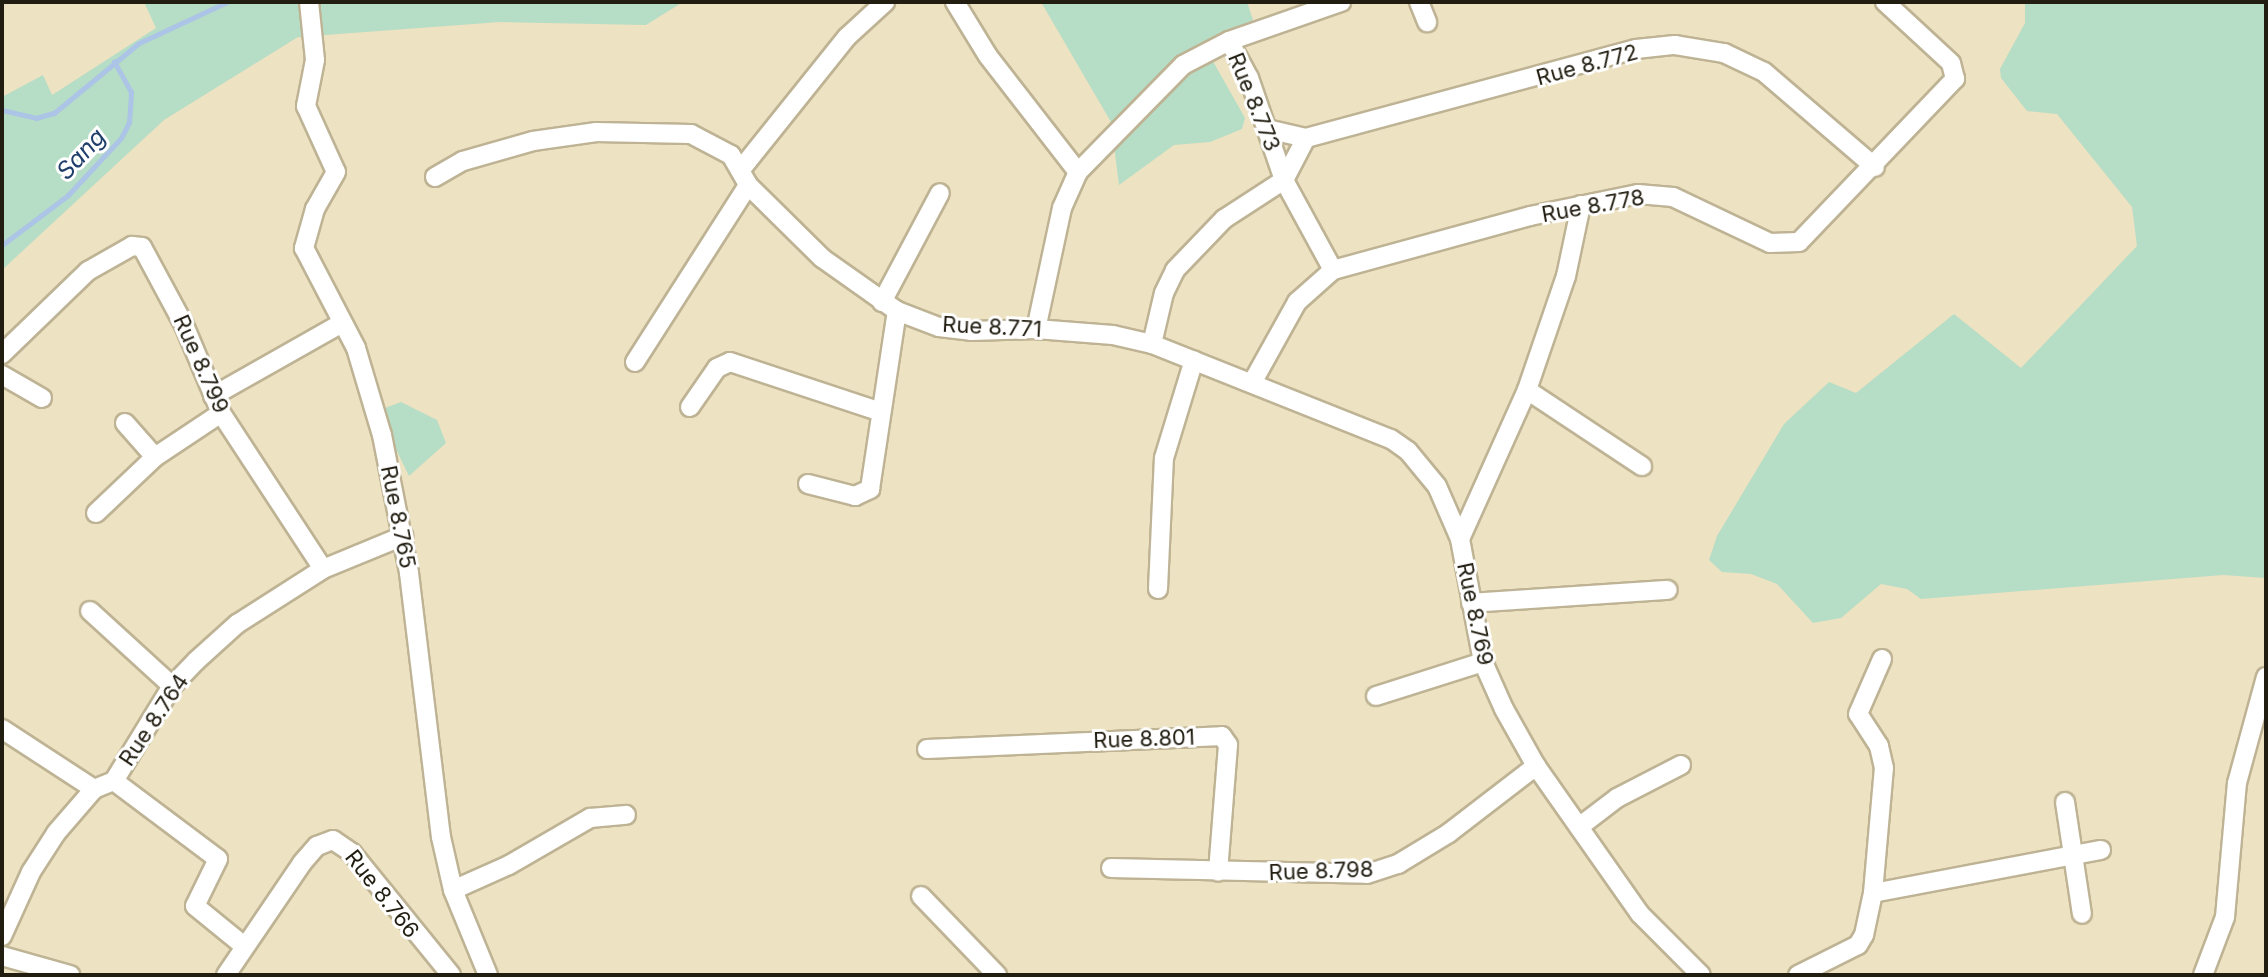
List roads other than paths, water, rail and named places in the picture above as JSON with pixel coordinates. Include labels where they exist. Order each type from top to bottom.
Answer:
[{"type":"street","name":"Rue 8.765","points":[[309,2],[316,53],[306,106],[336,172],[315,209],[304,248],[365,377],[403,536],[427,744],[453,890],[488,975]]},
{"type":"street","points":[[635,362],[745,176],[847,37],[885,2]]},
{"type":"street","points":[[955,2],[988,56],[1078,172]]},
{"type":"street","name":"Rue 8.773","points":[[1333,270],[1284,180],[1267,129],[1229,41],[1341,2]]},
{"type":"street","points":[[1419,2],[1427,22]]},
{"type":"street","name":"Rue 8.778","points":[[1252,383],[1297,302],[1333,270],[1581,205],[1638,194],[1673,197],[1709,209],[1770,243],[1787,245],[1799,242],[1875,167],[1955,79],[1957,71],[1906,8],[1885,2]]},
{"type":"street","points":[[1036,329],[1062,208],[1078,172],[1183,65],[1229,41]]},
{"type":"street","name":"Rue 8.772","points":[[1267,129],[1306,138],[1636,49],[1675,45],[1724,53],[1764,72],[1875,167]]},
{"type":"street","name":"Rue 8.771","points":[[435,177],[463,161],[504,149],[596,132],[691,134],[725,151],[822,258],[890,307],[939,327],[971,331],[1036,329],[1113,335],[1152,344],[1391,439],[1408,451],[1437,486],[1460,539]]},
{"type":"street","points":[[1152,344],[1164,293],[1194,245],[1284,180],[1306,138]]},
{"type":"street","points":[[808,484],[855,496],[866,493],[890,307],[940,193]]},
{"type":"street","name":"Rue 8.769","points":[[1581,205],[1566,276],[1527,390],[1460,539],[1483,662],[1536,766],[1640,914],[1701,975]]},
{"type":"street","name":"Rue 8.799","points":[[2,354],[88,271],[132,246],[145,250],[217,405],[323,569]]},
{"type":"street","points":[[96,513],[155,457],[217,405],[342,323]]},
{"type":"street","points":[[1158,589],[1164,458],[1194,360]]},
{"type":"street","points":[[690,407],[717,368],[730,362],[878,411]]},
{"type":"street","points":[[2,375],[42,398]]},
{"type":"street","points":[[1527,390],[1642,466]]},
{"type":"street","points":[[125,423],[155,457]]},
{"type":"street","name":"Rue 8.764","points":[[94,789],[114,781],[172,686],[237,624],[323,569],[403,536]]},
{"type":"street","points":[[1471,603],[1668,590]]},
{"type":"street","points":[[90,611],[172,686]]},
{"type":"street","points":[[1798,975],[1858,945],[1873,893],[1884,768],[1879,746],[1858,714],[1882,659]]},
{"type":"street","points":[[1376,696],[1483,662]]},
{"type":"street","points":[[2203,975],[2225,917],[2237,783],[2266,677]]},
{"type":"street","points":[[2,729],[94,789],[31,872],[2,936]]},
{"type":"street","name":"Rue 8.801","points":[[927,749],[1222,736],[1228,745],[1218,872]]},
{"type":"street","points":[[1579,827],[1617,798],[1681,765]]},
{"type":"street","name":"Rue 8.798","points":[[1111,868],[1367,874],[1398,864],[1449,833],[1536,766]]},
{"type":"street","points":[[114,781],[218,859],[195,906],[244,946]]},
{"type":"street","points":[[2065,802],[2082,914]]},
{"type":"street","points":[[453,890],[509,865],[590,818],[626,815]]},
{"type":"street","name":"Rue 8.766","points":[[226,975],[309,854],[333,840],[352,853],[451,975]]},
{"type":"street","points":[[1873,893],[2074,852],[2101,850]]},
{"type":"street","points":[[921,896],[997,975]]},
{"type":"street","points":[[2,956],[70,975]]},
{"type":"waterway","name":"Sang","points":[[2,110],[36,118],[54,113],[139,43],[227,2]]},
{"type":"waterway","name":"Sang","points":[[2,245],[68,195],[121,138],[129,122],[131,92],[114,61]]}]
